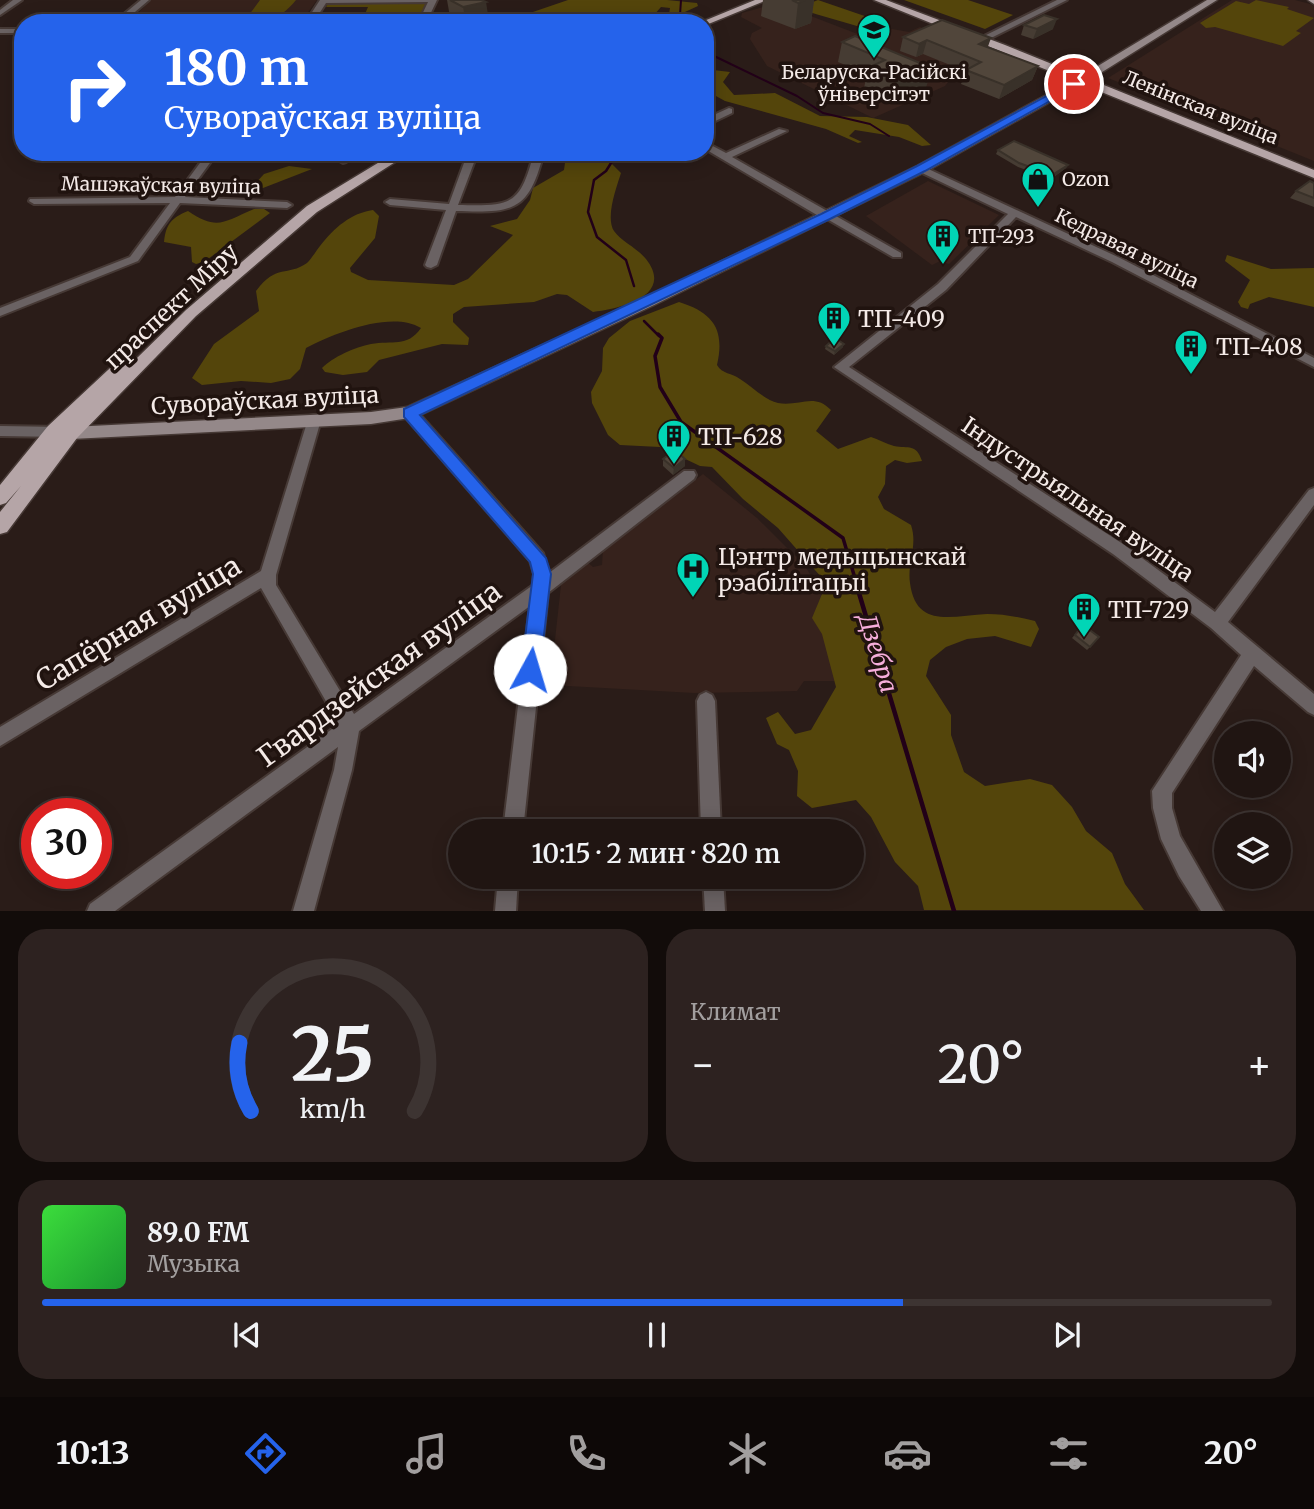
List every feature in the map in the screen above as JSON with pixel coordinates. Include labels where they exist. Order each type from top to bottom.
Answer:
[{"type":"main road","points":[[714,18],[749,0]]},
{"type":"main road","points":[[714,15],[763,0]]},
{"type":"main road","name":"Ленінская вуліца","points":[[878,0],[984,38]]},
{"type":"main road","name":"Ленінская вуліца","points":[[888,0],[1314,172]]},
{"type":"main road","name":"Сувораўская вуліца","points":[[63,432],[410,413],[560,344],[921,169],[1085,78],[1213,0]]},
{"type":"main road","name":"праспект Міру","points":[[0,498],[176,314],[276,229],[349,176],[375,161]]},
{"type":"main road","name":"праспект Міру","points":[[0,526],[63,432],[191,313],[294,224],[342,190],[390,161]]},
{"type":"street","points":[[0,13],[18,0]]},
{"type":"street","points":[[128,14],[145,0]]},
{"type":"street","points":[[324,0],[433,0]]},
{"type":"street","points":[[984,38],[1063,0]]},
{"type":"street","points":[[714,118],[729,111]]},
{"type":"street","points":[[725,157],[782,131]]},
{"type":"street","points":[[714,150],[897,255]]},
{"type":"street","points":[[0,312],[134,259],[206,161]]},
{"type":"street","points":[[431,265],[469,161]]},
{"type":"street","points":[[390,202],[490,207],[518,201],[529,186],[536,161]]},
{"type":"street","name":"Кедравая вуліца","points":[[921,169],[1116,260],[1314,363]]},
{"type":"street","name":"Машэкаўская вуліца","points":[[34,201],[177,200],[287,205]]},
{"type":"street","name":"Індустрыяльная вуліца","points":[[1015,213],[942,287],[840,367],[1118,550],[1217,623],[1251,655],[1314,706]]},
{"type":"street","points":[[410,413],[537,558],[542,574],[514,819]]},
{"type":"street","points":[[303,911],[352,727],[274,599],[268,575],[314,420]]},
{"type":"street","name":"Сувораўская вуліца","points":[[0,432],[63,432]]},
{"type":"street","name":"Гвардзейская вуліца","points":[[97,911],[540,590],[689,475]]},
{"type":"street","points":[[1217,623],[1314,494]]},
{"type":"street","name":"Сапёрная вуліца","points":[[0,737],[268,575]]},
{"type":"street","points":[[1213,911],[1177,854],[1161,810],[1162,791],[1251,655]]},
{"type":"street","points":[[706,701],[711,819]]},
{"type":"street","points":[[505,911],[507,889]]},
{"type":"street","points":[[714,889],[715,911]]},
{"type":"shaded area","points":[[151,0],[317,0],[307,14],[137,14]]},
{"type":"shaded area","points":[[260,0],[296,0],[281,14],[250,14]]},
{"type":"shaded area","points":[[568,0],[667,0],[697,3],[698,6],[681,14],[669,14],[670,8],[661,7],[655,14],[527,14]]},
{"type":"shaded area","points":[[818,0],[885,23],[880,25],[885,28],[874,32],[798,8]]},
{"type":"shaded area","points":[[904,0],[968,0],[1013,15],[985,29]]},
{"type":"shaded area","points":[[1232,0],[1295,0],[1314,5],[1314,161],[1108,78]]},
{"type":"shaded area","points":[[1256,0],[1289,7],[1287,9],[1314,18],[1296,31],[1301,33],[1283,46],[1215,27],[1206,28],[1200,23],[1236,1],[1249,4]]},
{"type":"shaded area","points":[[415,1],[428,4],[422,14],[365,14],[368,7],[326,7],[329,2]]},
{"type":"shaded area","name":"Беларуска-Расійскі ўніверсітэт","points":[[777,3],[868,38],[892,29],[909,32],[920,27],[995,55],[943,79],[948,82],[945,86],[873,118],[767,66],[750,39],[752,33],[762,28],[741,17],[742,13]]},
{"type":"shaded area","points":[[714,70],[730,72],[723,82],[734,95],[775,93],[820,116],[867,117],[908,125],[931,145],[922,146],[899,137],[855,130],[849,136],[862,142],[858,143],[826,129],[725,101],[714,95]]},
{"type":"shaded area","points":[[560,161],[609,161],[621,173],[613,202],[612,225],[617,235],[646,259],[653,272],[654,282],[649,291],[640,298],[617,308],[593,312],[567,295],[557,294],[534,302],[464,307],[453,314],[453,322],[469,338],[468,345],[442,344],[379,360],[367,372],[343,375],[325,372],[322,368],[338,356],[358,347],[405,341],[421,328],[395,321],[347,330],[306,348],[300,369],[290,379],[271,383],[241,381],[202,385],[192,378],[214,344],[259,311],[256,291],[263,282],[276,274],[307,263],[331,233],[350,218],[373,210],[379,216],[375,238],[350,268],[351,272],[368,280],[454,285],[468,279],[513,235],[490,226],[517,219],[530,200],[533,188],[564,170],[565,163]]},
{"type":"shaded area","points":[[289,166],[312,169],[245,195],[264,174]]},
{"type":"shaded area","points":[[928,181],[999,215],[949,264],[940,261],[932,265],[866,216]]},
{"type":"shaded area","points":[[254,209],[264,209],[270,213],[204,262],[192,262],[191,247],[164,242],[170,222],[188,211],[214,223],[227,221]]},
{"type":"shaded area","points":[[1227,255],[1271,269],[1314,268],[1314,307],[1269,297],[1250,304],[1248,309],[1241,307],[1238,302],[1250,280],[1225,261]]},
{"type":"shaded area","points":[[679,302],[701,312],[714,324],[719,342],[717,365],[722,370],[778,403],[812,401],[831,410],[816,431],[838,449],[871,437],[917,451],[922,461],[907,463],[895,460],[886,466],[885,484],[878,497],[884,509],[911,525],[913,540],[910,583],[920,608],[928,614],[938,616],[987,614],[1017,617],[1035,621],[1039,629],[1031,647],[995,636],[967,639],[946,647],[930,660],[926,676],[951,715],[951,735],[964,772],[985,786],[1030,779],[1052,785],[1072,807],[1086,831],[1112,853],[1125,884],[1144,910],[924,910],[918,886],[895,862],[871,817],[856,800],[812,808],[797,796],[798,771],[789,750],[777,744],[766,718],[778,712],[795,734],[811,730],[836,687],[822,634],[812,618],[822,594],[822,578],[778,528],[743,499],[712,467],[700,466],[660,447],[620,445],[608,435],[592,403],[591,392],[602,371],[603,348],[609,338],[630,321]]},
{"type":"shaded area","name":"Цэнтр медыцынскай рэабілітацыі","points":[[703,474],[757,518],[805,566],[840,623],[849,681],[804,681],[797,691],[694,693],[550,685],[562,576],[586,561],[593,567],[602,565],[603,549]]},
{"type":"building","points":[[450,0],[481,0],[486,2],[463,7]]},
{"type":"building","points":[[1044,15],[1057,19],[1037,29],[1024,25]]},
{"type":"building","points":[[942,20],[991,38],[979,44],[1038,66],[1004,85],[966,70],[981,62],[927,40],[919,44],[903,37]]},
{"type":"building","points":[[855,36],[932,68],[896,80],[868,68],[885,60],[842,42]]},
{"type":"building","points":[[1014,141],[1068,165],[1052,175],[1019,163],[998,150]]},
{"type":"building","points":[[1310,181],[1314,183],[1314,198],[1296,191]]},
{"type":"building","points":[[835,338],[844,344],[835,351],[826,346]]},
{"type":"building","points":[[675,450],[685,459],[674,468],[663,459]]},
{"type":"building","name":"ТП-729","points":[[1083,625],[1099,637],[1090,647],[1075,635]]},
{"type":"waterway","name":"Дзебра","points":[[680,14],[681,0]]},
{"type":"waterway","points":[[714,56],[797,96],[823,113],[870,124],[889,136]]},
{"type":"waterway","name":"Дзебра","points":[[612,161],[606,171],[594,180],[588,212],[597,237],[626,260],[634,286]]},
{"type":"waterway","name":"Дзебра","points":[[644,321],[659,336]]},
{"type":"waterway","name":"Дзебра","points":[[658,334],[662,338],[655,356],[660,387],[681,422],[843,538],[857,585]]},
{"type":"waterway","name":"Дзебра","points":[[856,583],[954,911]]},
{"type":"place","name":"Беларуска-Расійскі ўніверсітэт","points":[[874,60]]},
{"type":"place","name":"Ozon","points":[[1038,209]]},
{"type":"place","name":"ТП-293","points":[[943,266]]},
{"type":"place","name":"ТП-409","points":[[834,348]]},
{"type":"place","name":"ТП-408","points":[[1191,376]]},
{"type":"place","name":"ТП-628","points":[[674,466]]},
{"type":"place","name":"Цэнтр медыцынскай рэабілітацыі","points":[[693,599]]},
{"type":"place","name":"ТП-729","points":[[1084,639]]},
{"type":"route","points":[[530,670],[542,574],[537,558],[410,413],[582,334],[921,169],[1074,84]]}]
